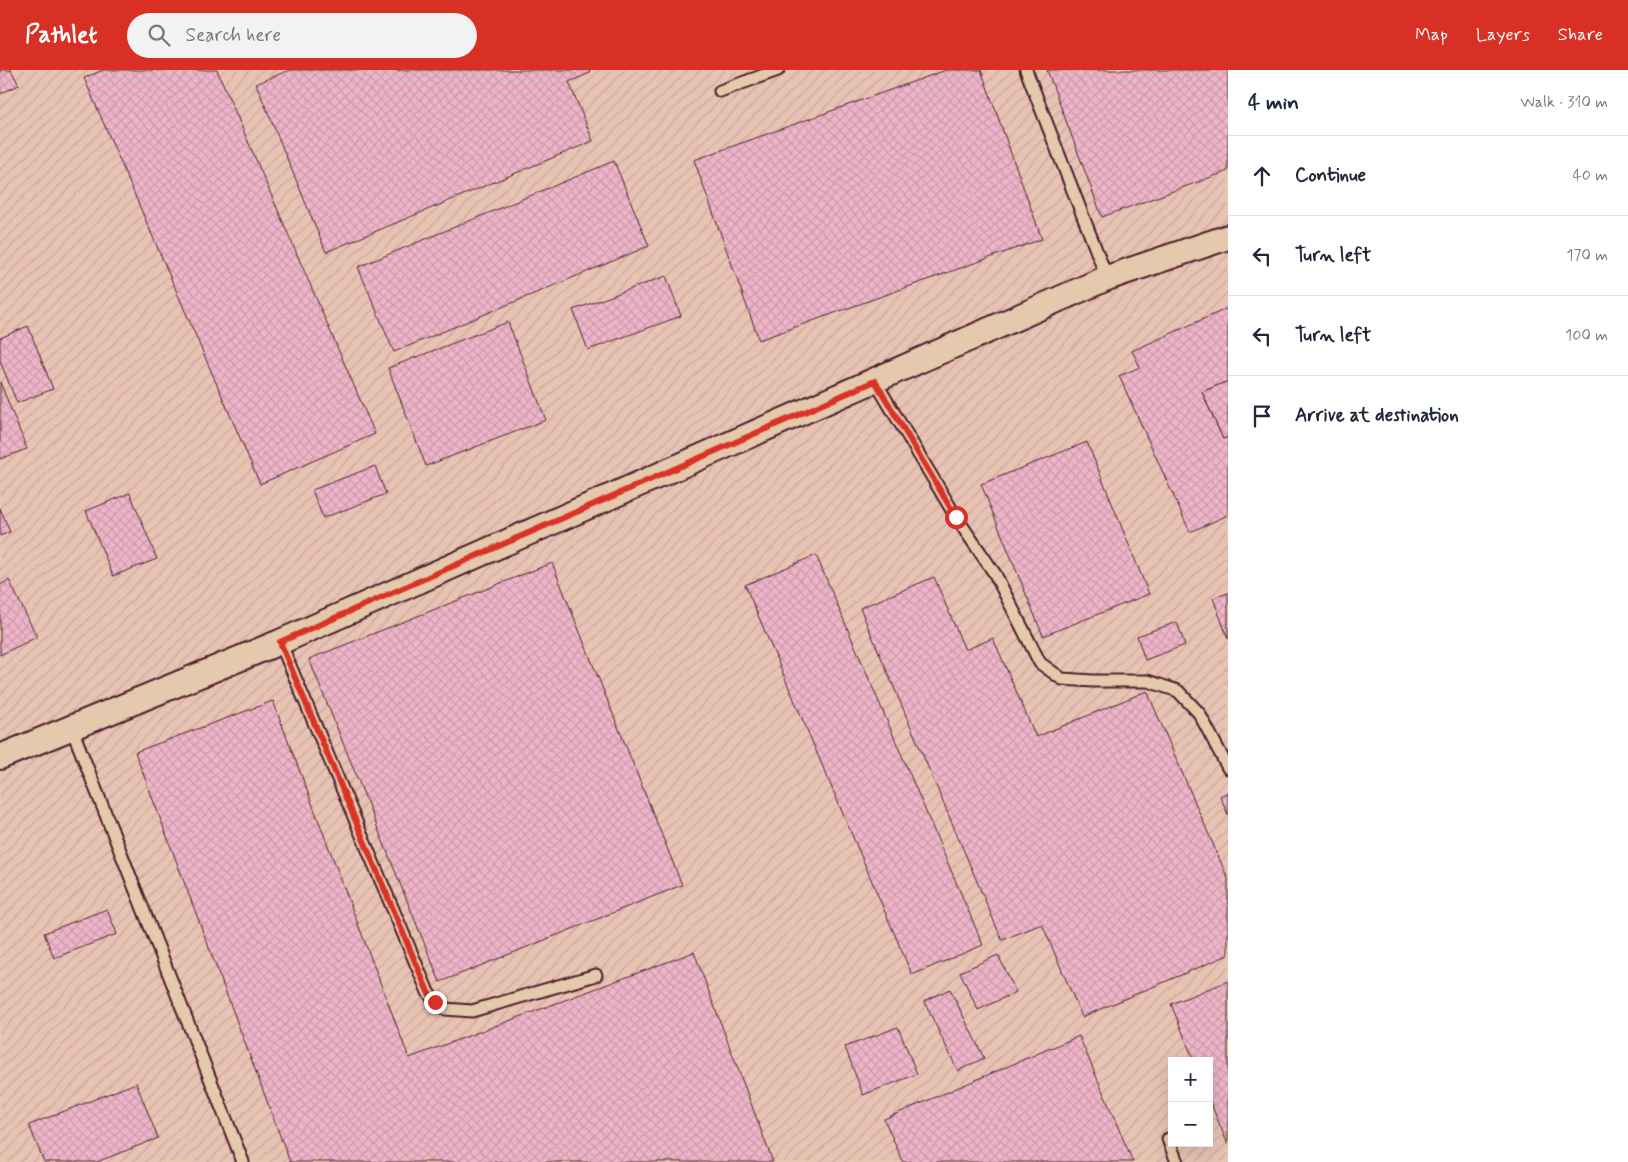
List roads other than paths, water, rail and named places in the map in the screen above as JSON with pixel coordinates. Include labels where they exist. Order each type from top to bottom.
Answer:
[{"type":"street","points":[[0,757],[280,642],[1107,278],[1228,238]]},
{"type":"lane","points":[[720,91],[778,70]]},
{"type":"lane","points":[[1026,70],[1107,278]]},
{"type":"lane","points":[[875,381],[956,517],[995,574],[1040,663],[1062,679],[1148,681],[1178,691],[1200,713],[1228,768]]},
{"type":"lane","points":[[280,642],[428,992],[435,1002],[445,1008],[472,1011],[596,976]]},
{"type":"lane","points":[[72,729],[243,1162]]},
{"type":"lane","points":[[1171,1147],[1177,1162]]}]
